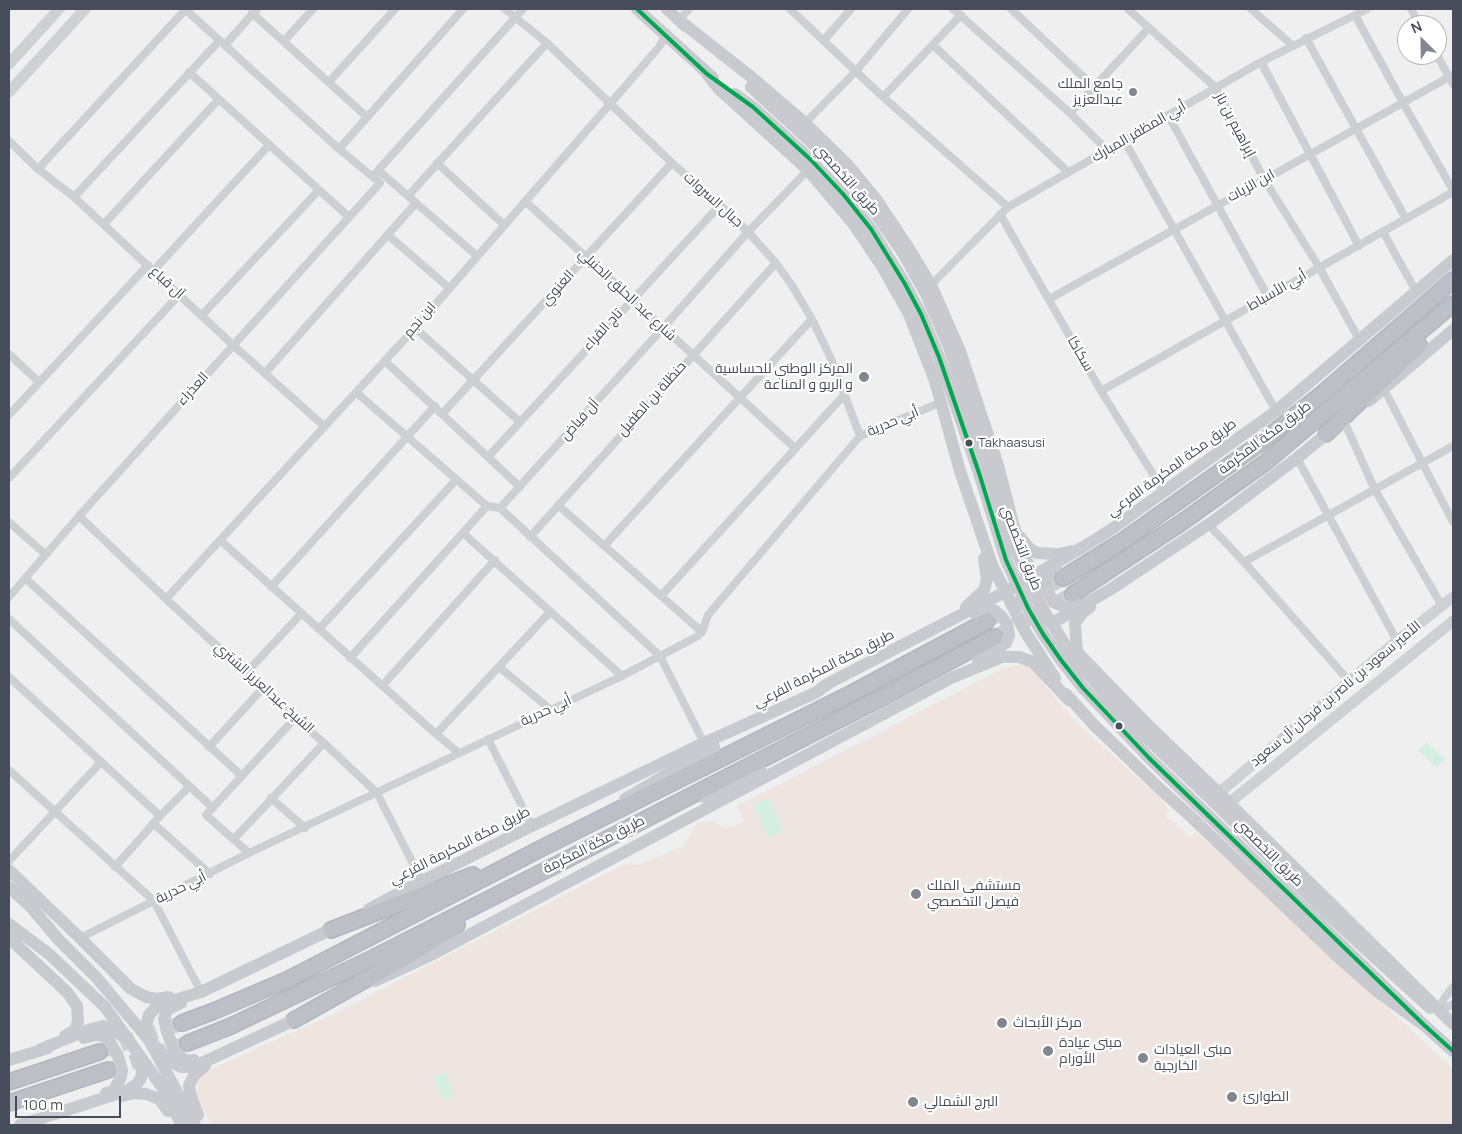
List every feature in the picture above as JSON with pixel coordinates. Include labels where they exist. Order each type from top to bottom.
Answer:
[{"type":"highway","name":"طريق مكة المكرمة","points":[[1062,578],[1121,542],[1259,444],[1323,393],[1453,280]]},
{"type":"highway","name":"طريق مكة المكرمة","points":[[1073,594],[1181,523],[1266,462],[1453,304]]},
{"type":"highway","points":[[1326,434],[1453,310]]},
{"type":"highway","name":"طريق مكة المكرمة","points":[[182,1023],[214,1012],[289,979],[544,847],[852,693],[986,621]]},
{"type":"highway","name":"طريق مكة المكرمة","points":[[188,1043],[231,1026],[373,958],[887,695],[995,637]]},
{"type":"highway","points":[[331,930],[544,847]]},
{"type":"highway","points":[[294,1020],[413,953],[532,878]]},
{"type":"highway","points":[[9,1082],[99,1052]]},
{"type":"highway","points":[[9,1103],[108,1070]]},
{"type":"main road","name":"طريق التخصصي","points":[[638,9],[707,74],[839,170],[878,217],[903,253],[927,296],[949,347],[1014,545],[1041,606],[1072,656],[1128,720],[1324,911],[1435,1009],[1453,1029]]},
{"type":"main road","name":"طريق التخصصي","points":[[667,9],[807,148],[871,229],[905,284],[921,314],[947,381],[1006,560],[1042,634],[1061,660],[1083,688],[1149,758],[1453,1051]]},
{"type":"main road","points":[[679,20],[755,80],[805,123],[846,164],[876,199],[931,285],[960,351],[998,465],[1014,527],[1033,576],[1044,601],[1077,653],[1435,1009],[1453,1024]]},
{"type":"main road","points":[[707,74],[718,88],[808,170],[852,222],[883,268],[909,314],[926,354],[942,402],[960,470],[992,565],[1026,633],[1069,700]]},
{"type":"main road","name":"طريق مكة المكرمة الفرعي","points":[[149,1040],[146,1026],[149,1015],[158,1005],[201,992],[331,930],[422,881],[532,826],[704,743],[815,693],[1005,592],[1083,547],[1109,531],[1276,411],[1417,293],[1453,260]]},
{"type":"main road","points":[[1276,411],[1440,291]]},
{"type":"main road","points":[[1005,592],[1027,616],[1039,620],[1056,620],[1111,589],[1208,524],[1297,458],[1384,389],[1453,330]]},
{"type":"main road","points":[[1014,527],[1030,549],[1037,553],[1060,554],[1083,547]]},
{"type":"main road","points":[[932,631],[945,620],[972,603],[984,590],[987,579],[984,543]]},
{"type":"main road","points":[[1083,547],[1050,572],[1046,578],[1046,588],[1053,602],[1065,607],[1071,606],[1111,589]]},
{"type":"main road","points":[[1077,653],[1075,623],[1083,612],[1111,589]]},
{"type":"main road","points":[[9,887],[96,977],[149,1040],[170,1061],[181,1068],[193,1067],[435,953],[950,678],[1006,643],[1009,635],[1007,624],[1002,616],[994,610],[986,608],[951,626],[932,631]]},
{"type":"main road","points":[[1069,700],[1054,662],[1061,653],[1067,651],[1077,653]]},
{"type":"main road","points":[[950,678],[1002,657],[1019,657],[1033,662],[1158,788],[1187,813],[1340,959],[1378,992],[1424,1025]]},
{"type":"main road","points":[[544,847],[698,756],[815,693]]},
{"type":"main road","points":[[605,840],[852,731]]},
{"type":"main road","points":[[9,870],[131,989],[146,997],[156,999],[201,992]]},
{"type":"main road","points":[[9,924],[49,954],[105,1007],[162,1087],[182,1125]]},
{"type":"main road","points":[[9,938],[67,992],[77,1006],[78,1021],[75,1030],[41,1050]]},
{"type":"main road","points":[[201,992],[167,1010],[164,1019],[170,1042],[183,1059],[191,1061],[294,1020]]},
{"type":"main road","points":[[203,1125],[190,1092],[189,1085],[195,1074],[294,1020]]},
{"type":"main road","points":[[26,1124],[126,1091],[137,1084],[141,1078],[142,1071],[132,1044],[114,1030],[104,1026],[81,1032],[41,1050]]},
{"type":"main road","points":[[9,1060],[96,1035],[103,1036],[109,1041],[118,1056],[122,1070],[121,1077],[114,1090],[72,1109]]},
{"type":"main road","points":[[149,1040],[195,1125]]},
{"type":"main road","points":[[72,1109],[130,1094],[146,1094],[159,1099],[167,1108],[175,1125]]},
{"type":"street","points":[[9,64],[59,9]]},
{"type":"street","points":[[9,92],[85,9]]},
{"type":"street","points":[[38,170],[186,9],[339,149],[408,196],[476,255]]},
{"type":"street","points":[[284,41],[313,9]]},
{"type":"street","points":[[328,82],[395,9]]},
{"type":"street","points":[[339,149],[464,9]]},
{"type":"street","name":"جبال السروات","points":[[505,9],[547,43],[672,163],[720,205],[776,263],[812,320],[832,361],[860,436]]},
{"type":"street","points":[[376,173],[523,9]]},
{"type":"street","points":[[679,20],[689,9]]},
{"type":"street","points":[[790,9],[883,97],[1008,207]]},
{"type":"street","points":[[824,40],[851,9]]},
{"type":"street","points":[[805,123],[856,71],[908,9]]},
{"type":"street","points":[[953,9],[1070,113],[1107,150]]},
{"type":"street","points":[[1011,9],[1094,87]]},
{"type":"street","name":"إبراهيم بن باز","points":[[1128,9],[1215,88],[1264,179],[1319,267],[1360,341]]},
{"type":"street","points":[[1251,9],[1292,45]]},
{"type":"street","name":"أبي المظفر المبارك","points":[[931,285],[1008,207],[1261,62],[1367,9]]},
{"type":"street","points":[[74,197],[189,72],[255,11],[284,41],[367,117]]},
{"type":"street","points":[[1355,15],[1453,191]]},
{"type":"street","points":[[883,97],[961,16]]},
{"type":"street","points":[[1070,113],[1148,29]]},
{"type":"street","name":"ابن نجم","points":[[166,599],[415,328],[448,287],[503,224],[526,202],[610,104],[666,35]]},
{"type":"street","points":[[1306,38],[1406,220]]},
{"type":"street","points":[[408,196],[547,43]]},
{"type":"street","points":[[933,45],[1068,172]]},
{"type":"street","points":[[1261,62],[1359,246]]},
{"type":"street","points":[[1443,65],[1452,79]]},
{"type":"street","points":[[189,72],[349,217]]},
{"type":"street","name":"ابن الزيات","points":[[1049,299],[1355,128],[1452,79]]},
{"type":"street","points":[[104,224],[218,100]]},
{"type":"street","points":[[1168,115],[1268,297]]},
{"type":"street","points":[[1124,140],[1276,411]]},
{"type":"street","name":"آل قباع","points":[[9,142],[38,170],[74,197],[104,224],[233,345],[324,426]]},
{"type":"street","points":[[9,414],[268,145]]},
{"type":"street","points":[[437,163],[503,224]]},
{"type":"street","name":"الغنوي","points":[[443,413],[672,163]]},
{"type":"street","name":"آل فياض","points":[[500,508],[748,232],[808,170]]},
{"type":"street","name":"العذراء","points":[[9,597],[79,516],[380,183],[376,173]]},
{"type":"street","points":[[202,315],[319,190]]},
{"type":"street","name":"أبي الأسباط","points":[[1101,391],[1319,267],[1406,220],[1453,191]]},
{"type":"street","name":"شارع عبد الحلق الحنبلي","points":[[526,202],[795,448]]},
{"type":"street","points":[[265,373],[416,203]]},
{"type":"street","name":"تاج القراء","points":[[488,457],[720,205]]},
{"type":"street","name":"سكاكا","points":[[1000,214],[1101,391],[1164,492]]},
{"type":"street","points":[[1383,232],[1417,293]]},
{"type":"street","points":[[388,234],[448,287]]},
{"type":"street","name":"حنظلة بن الطفيل","points":[[530,537],[776,263]]},
{"type":"street","points":[[9,478],[180,294]]},
{"type":"street","points":[[604,546],[812,320]]},
{"type":"street","points":[[415,328],[520,421]]},
{"type":"street","points":[[9,354],[39,382]]},
{"type":"street","points":[[385,361],[443,413],[520,487]]},
{"type":"street","points":[[1384,389],[1453,522]]},
{"type":"street","points":[[357,392],[487,506],[500,508],[660,656],[704,743]]},
{"type":"street","points":[[660,596],[845,394]]},
{"type":"street","name":"أبي حدرية","points":[[80,938],[249,853],[622,676],[698,636],[702,632],[708,615],[860,436],[942,402]]},
{"type":"street","points":[[271,587],[434,406]]},
{"type":"street","points":[[1344,421],[1375,490],[1442,606]]},
{"type":"street","points":[[1244,562],[1453,446]]},
{"type":"street","points":[[1297,458],[1397,641]]},
{"type":"street","points":[[319,629],[456,480]]},
{"type":"street","points":[[558,505],[702,632]]},
{"type":"street","points":[[350,658],[487,506]]},
{"type":"street","name":"الشيخ عبدالعزيز الشتري","points":[[79,516],[166,599],[377,793],[422,881]]},
{"type":"street","points":[[9,522],[45,554]]},
{"type":"street","points":[[1208,524],[1349,681]]},
{"type":"street","points":[[463,533],[622,676]]},
{"type":"street","points":[[220,540],[350,658],[459,753]]},
{"type":"street","points":[[382,686],[495,560]]},
{"type":"street","points":[[25,578],[242,776]]},
{"type":"street","points":[[9,581],[16,588]]},
{"type":"street","name":"الأمير سعود بن ناصر بن فرحان آل سعود","points":[[1219,793],[1349,681],[1453,597]]},
{"type":"street","points":[[436,734],[550,612]]},
{"type":"street","points":[[246,673],[301,614]]},
{"type":"street","points":[[9,619],[213,808]]},
{"type":"street","name":"الأمير سعود بن ناصر بن فرحان آل سعود","points":[[1229,803],[1453,621]]},
{"type":"street","points":[[499,667],[550,709]]},
{"type":"street","points":[[9,677],[160,816]]},
{"type":"street","points":[[210,747],[263,688]]},
{"type":"street","points":[[249,853],[206,816],[295,718]]},
{"type":"street","points":[[488,739],[532,826]]},
{"type":"street","points":[[234,839],[324,743]]},
{"type":"street","points":[[9,861],[101,762]]},
{"type":"street","points":[[9,770],[53,812],[154,901],[201,992]]},
{"type":"street","points":[[115,867],[160,816],[189,787]]},
{"type":"street","points":[[271,798],[305,828]]},
{"type":"street","points":[[154,824],[210,874]]},
{"type":"street","points":[[1435,1009],[1453,987]]},
{"type":"street","points":[[1435,1009],[1453,1004]]},
{"type":"shaded area","name":"مستشفى الملك فيصل التخصصي","points":[[1024,664],[1032,668],[1080,726],[1162,800],[1168,810],[1166,818],[1172,821],[1190,838],[1196,832],[1259,888],[1453,1069],[1453,1125],[211,1125],[196,1092],[198,1079],[209,1070],[325,1018],[625,864],[638,865],[683,846],[697,823],[713,821],[726,828],[744,821],[737,806],[1004,668]]},
{"type":"green space","points":[[1426,742],[1445,759],[1437,768],[1418,751]]},
{"type":"green space","points":[[769,798],[782,825],[781,834],[768,838],[754,805]]},
{"type":"green space","points":[[445,1072],[454,1095],[443,1100],[434,1077]]},
{"type":"tunnel","points":[[988,620],[1063,578]]},
{"type":"tunnel","points":[[995,637],[1073,594]]},
{"type":"tunnel","points":[[99,1052],[182,1023]]},
{"type":"tunnel","points":[[109,1070],[188,1043]]},
{"type":"transit line","points":[[637,9],[707,74],[753,107],[811,160],[843,194],[871,229],[921,314],[939,357],[979,473],[1006,560],[1028,608],[1061,660],[1083,688],[1149,758],[1453,1051]]},
{"type":"place","name":"جامع الملك عبدالعزيز","points":[[1133,92]]},
{"type":"place","name":"المركز الوطني للحساسية و الربو و المناعة","points":[[864,377]]},
{"type":"place","name":"Takhaasusi","points":[[969,443]]},
{"type":"place","name":"مستشفى الملك فيصل التخصصي","points":[[916,894]]},
{"type":"place","name":"مركز الأبحاث","points":[[1002,1023]]},
{"type":"place","name":"مبنى عيادة الأورام","points":[[1048,1051]]},
{"type":"place","name":"مبنى العيادات الخارجية","points":[[1143,1058]]},
{"type":"place","name":"الطوارئ","points":[[1232,1097]]},
{"type":"place","name":"البرج الشمالي","points":[[913,1102]]}]
